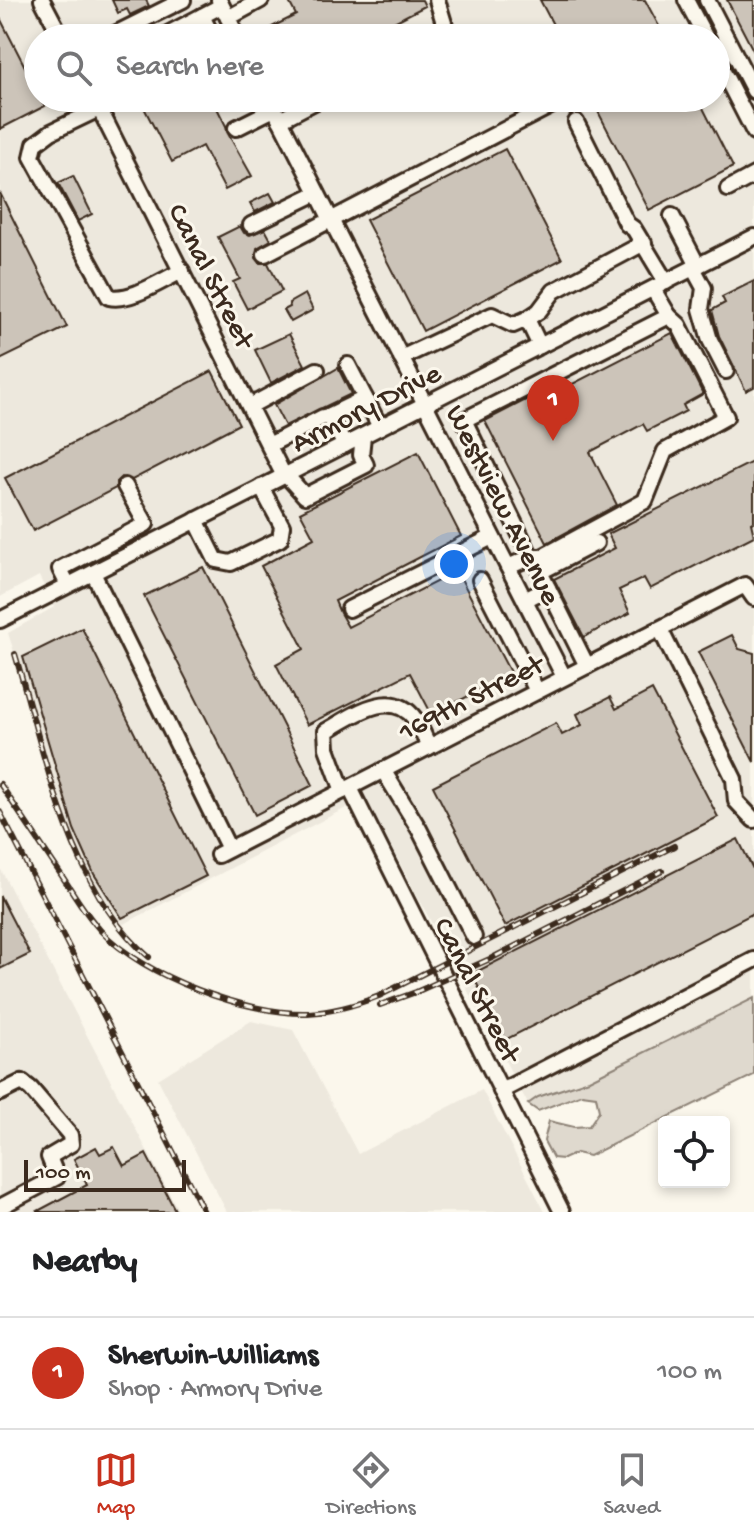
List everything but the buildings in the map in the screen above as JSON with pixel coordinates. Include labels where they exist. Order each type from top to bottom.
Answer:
[{"type":"street","points":[[42,0],[55,24]]},
{"type":"street","points":[[135,24],[183,0]]},
{"type":"street","points":[[187,24],[223,8],[261,0]]},
{"type":"street","points":[[437,0],[444,24]]},
{"type":"street","points":[[707,0],[719,24]]},
{"type":"street","points":[[692,2],[701,24]]},
{"type":"street","points":[[202,16],[206,24]]},
{"type":"street","points":[[730,45],[754,91]]},
{"type":"street","points":[[730,85],[754,132]]},
{"type":"street","points":[[82,112],[35,144],[32,157],[109,297],[134,293],[182,271]]},
{"type":"street","name":"Canal Street","points":[[101,112],[285,475],[305,496],[366,465],[361,455],[363,436]]},
{"type":"street","points":[[236,128],[268,112]]},
{"type":"street","name":"Westview Avenue","points":[[276,112],[564,677]]},
{"type":"street","points":[[265,254],[539,112]]},
{"type":"street","points":[[508,567],[531,557],[542,557],[645,501],[665,451],[726,417],[679,325],[669,316],[644,243],[627,224],[576,122]]},
{"type":"street","points":[[728,189],[754,175]]},
{"type":"street","points":[[251,225],[317,193]]},
{"type":"street","points":[[672,216],[704,288],[701,309],[710,340],[726,371]]},
{"type":"street","name":"Armory Drive","points":[[0,620],[754,237]]},
{"type":"street","points":[[401,358],[492,315],[513,325],[527,319],[539,311],[554,291],[644,243]]},
{"type":"street","points":[[531,557],[464,420],[669,316]]},
{"type":"street","points":[[527,319],[540,346]]},
{"type":"street","points":[[348,365],[380,427]]},
{"type":"street","points":[[250,406],[317,370]]},
{"type":"street","points":[[269,445],[365,398]]},
{"type":"street","points":[[328,416],[345,445]]},
{"type":"street","points":[[460,473],[483,462]]},
{"type":"street","points":[[68,585],[60,569],[146,524],[125,486]]},
{"type":"street","points":[[196,520],[216,560],[231,563],[280,539],[282,526],[261,487]]},
{"type":"street","points":[[141,527],[150,544]]},
{"type":"street","points":[[349,609],[492,537]]},
{"type":"street","points":[[587,666],[540,572],[596,543]]},
{"type":"street","name":"169th Street","points":[[93,573],[224,852],[660,629],[750,592]]},
{"type":"street","points":[[480,580],[537,691]]},
{"type":"street","points":[[525,600],[548,588]]},
{"type":"street","points":[[660,629],[734,779],[736,801],[754,820]]},
{"type":"street","name":"Canal Street","points":[[429,747],[414,717],[399,706],[385,702],[365,709],[326,731],[327,748],[346,789],[562,1212]]},
{"type":"street","points":[[383,770],[419,829],[474,937]]},
{"type":"street","points":[[501,1091],[754,960]]},
{"type":"street","points":[[0,1093],[22,1082],[70,1135],[71,1144],[49,1157],[57,1177],[0,1207]]},
{"type":"shaded area","points":[[0,0],[754,0],[754,998],[589,1080],[538,1097],[528,1104],[365,798],[124,924],[110,914],[96,893],[77,851],[8,633],[54,607],[39,576],[0,597]]},
{"type":"shaded area","points":[[0,868],[44,953],[179,1212],[0,1212]]},
{"type":"shaded area","points":[[754,998],[754,1075],[670,1116],[658,1116],[658,1122],[589,1156],[576,1153],[563,1159],[553,1158],[544,1141],[549,1121],[574,1127],[589,1126],[599,1111],[596,1096],[582,1094],[538,1111],[528,1104],[538,1097],[589,1080]]},
{"type":"shaded area","points":[[251,1021],[293,1030],[358,1154],[482,1090],[545,1212],[227,1212],[158,1079]]},
{"type":"railway","points":[[15,654],[49,775],[80,858],[99,895],[122,929],[149,957]]},
{"type":"railway","points":[[0,784],[85,911],[119,948],[197,990],[283,1012],[326,1011],[379,996],[674,846]]},
{"type":"railway","points":[[0,812],[204,1212]]},
{"type":"railway","points":[[380,1005],[492,958],[662,871]]},
{"type":"place","name":"Sherwin-Williams","points":[[553,441]]}]
